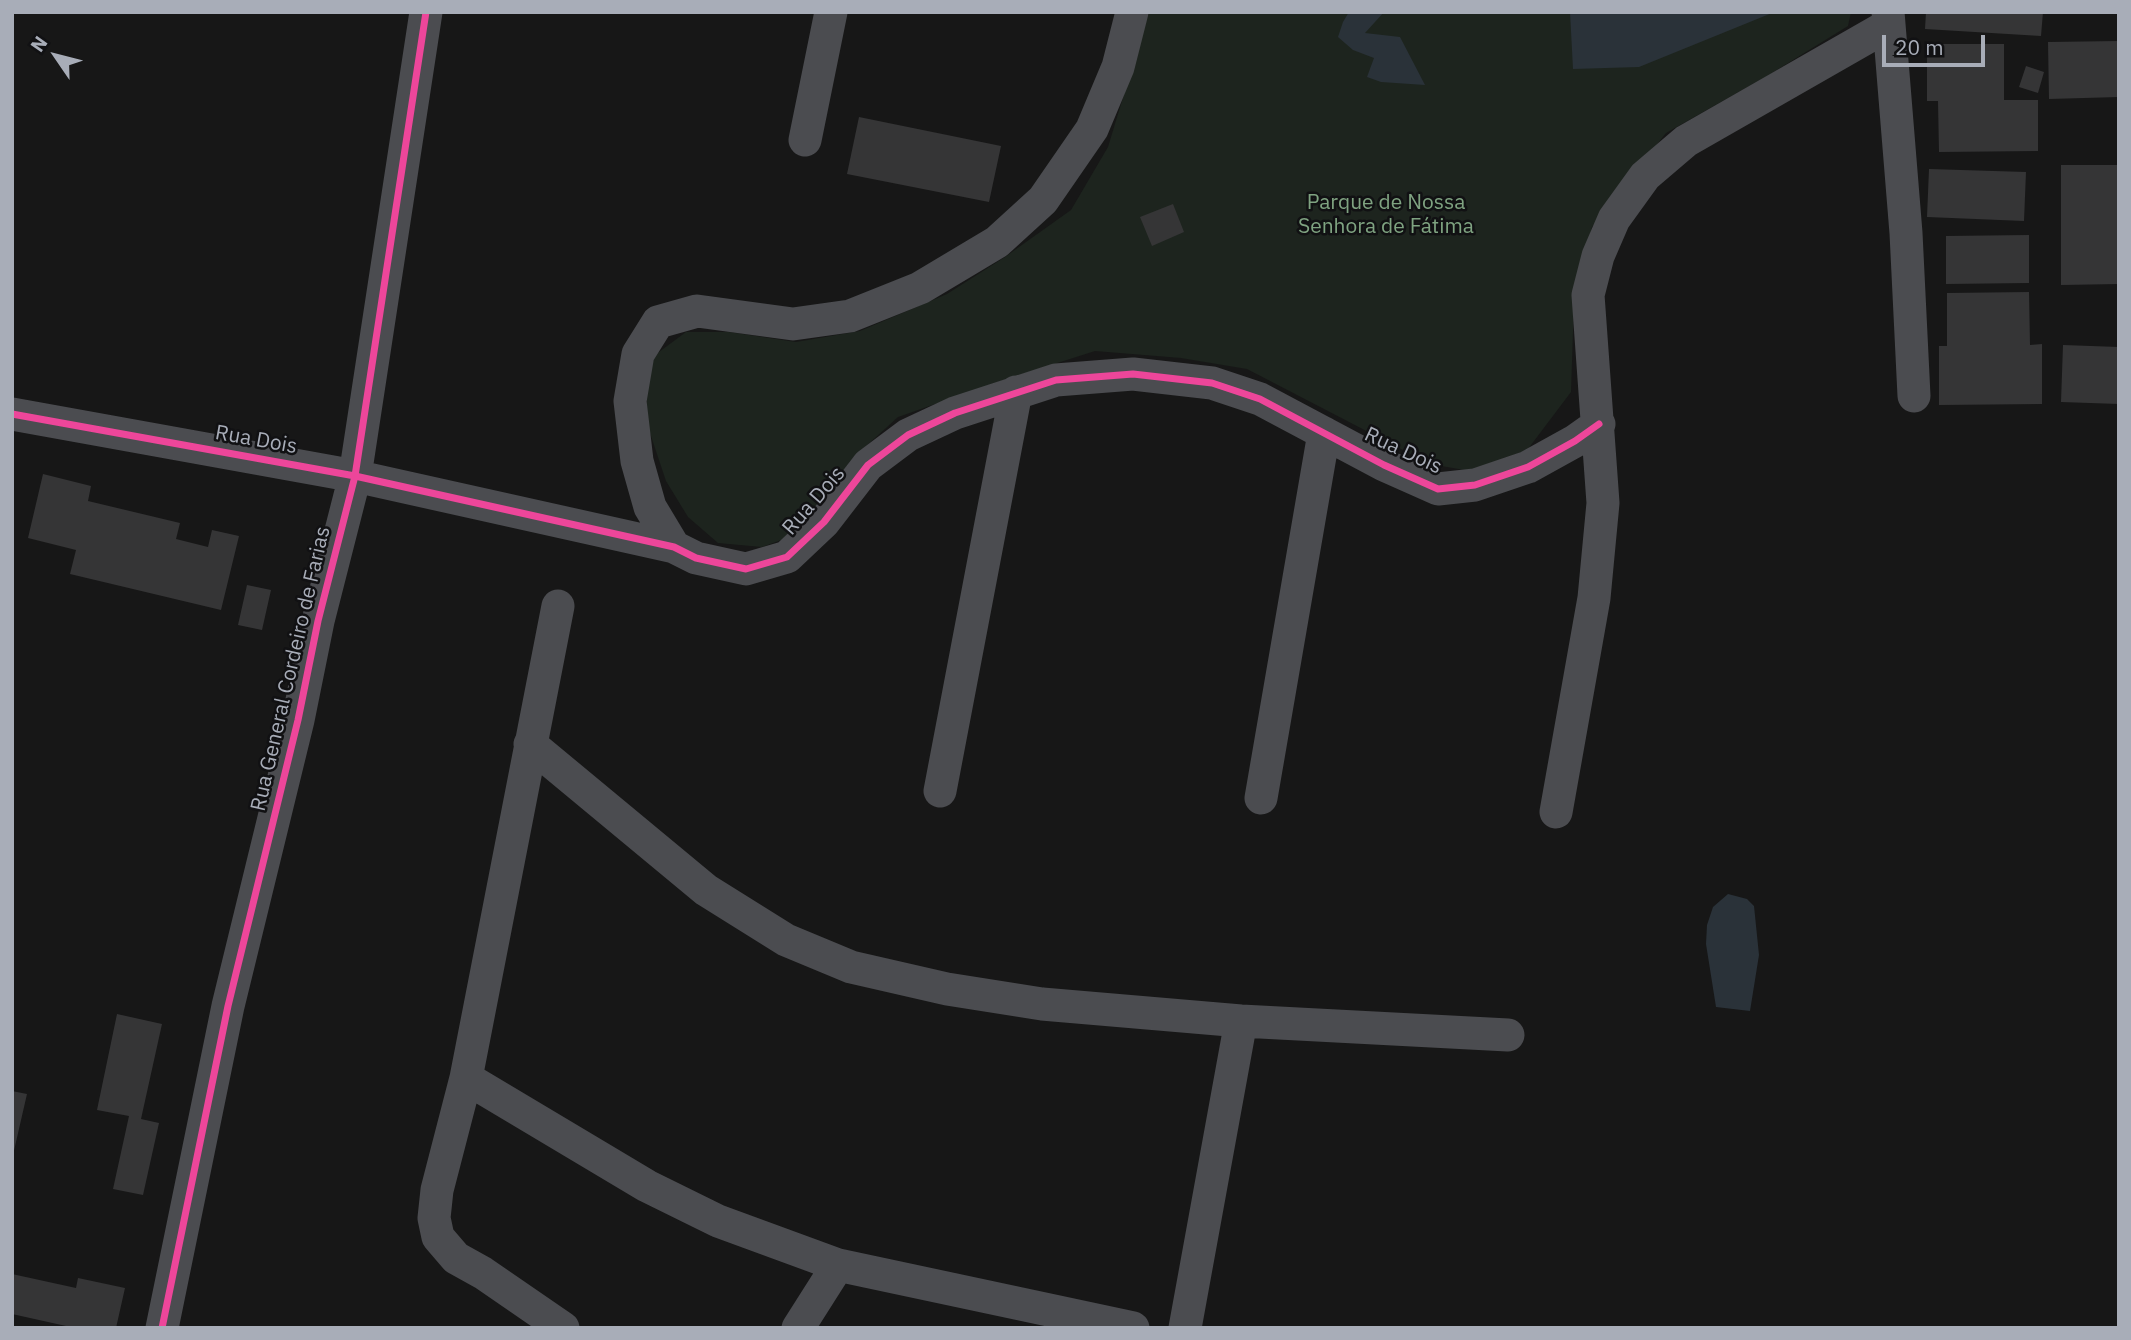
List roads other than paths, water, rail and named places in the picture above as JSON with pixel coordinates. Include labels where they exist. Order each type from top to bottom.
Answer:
[{"type":"street","name":"Rua General Cordeiro de Farias","points":[[162,1328],[228,1006],[298,720],[318,621],[355,476],[426,12]]},
{"type":"street","points":[[805,140],[831,12]]},
{"type":"street","points":[[674,547],[650,507],[637,461],[630,401],[638,354],[658,322],[697,311],[793,324],[850,316],[920,288],[997,242],[1043,200],[1093,129],[1118,67],[1132,12]]},
{"type":"street","points":[[1556,812],[1594,598],[1603,503],[1588,295],[1598,256],[1614,219],[1645,176],[1686,141],[1888,19],[1906,233],[1913,396]]},
{"type":"street","name":"Rua Dois","points":[[12,414],[355,476],[674,547],[696,558],[746,569],[788,557],[824,522],[868,465],[908,435],[955,413],[1056,380],[1133,374],[1212,383],[1260,399],[1384,465],[1438,489],[1475,485],[1528,467],[1575,441],[1599,424]]},
{"type":"street","points":[[940,791],[1016,392]]},
{"type":"street","points":[[1261,798],[1324,433]]},
{"type":"street","points":[[558,606],[466,1078],[437,1191],[435,1218],[438,1237],[456,1258],[483,1273],[563,1328]]},
{"type":"street","points":[[530,744],[706,890],[786,940],[851,967],[947,989],[1042,1004],[1241,1021],[1508,1035]]},
{"type":"street","points":[[1185,1328],[1241,1021]]},
{"type":"street","points":[[466,1078],[647,1186],[718,1221],[838,1265],[1133,1328]]},
{"type":"street","points":[[798,1328],[838,1265]]},
{"type":"park label","name":"Parque de Nossa Senhora de Fátima","points":[[1386,215]]}]
